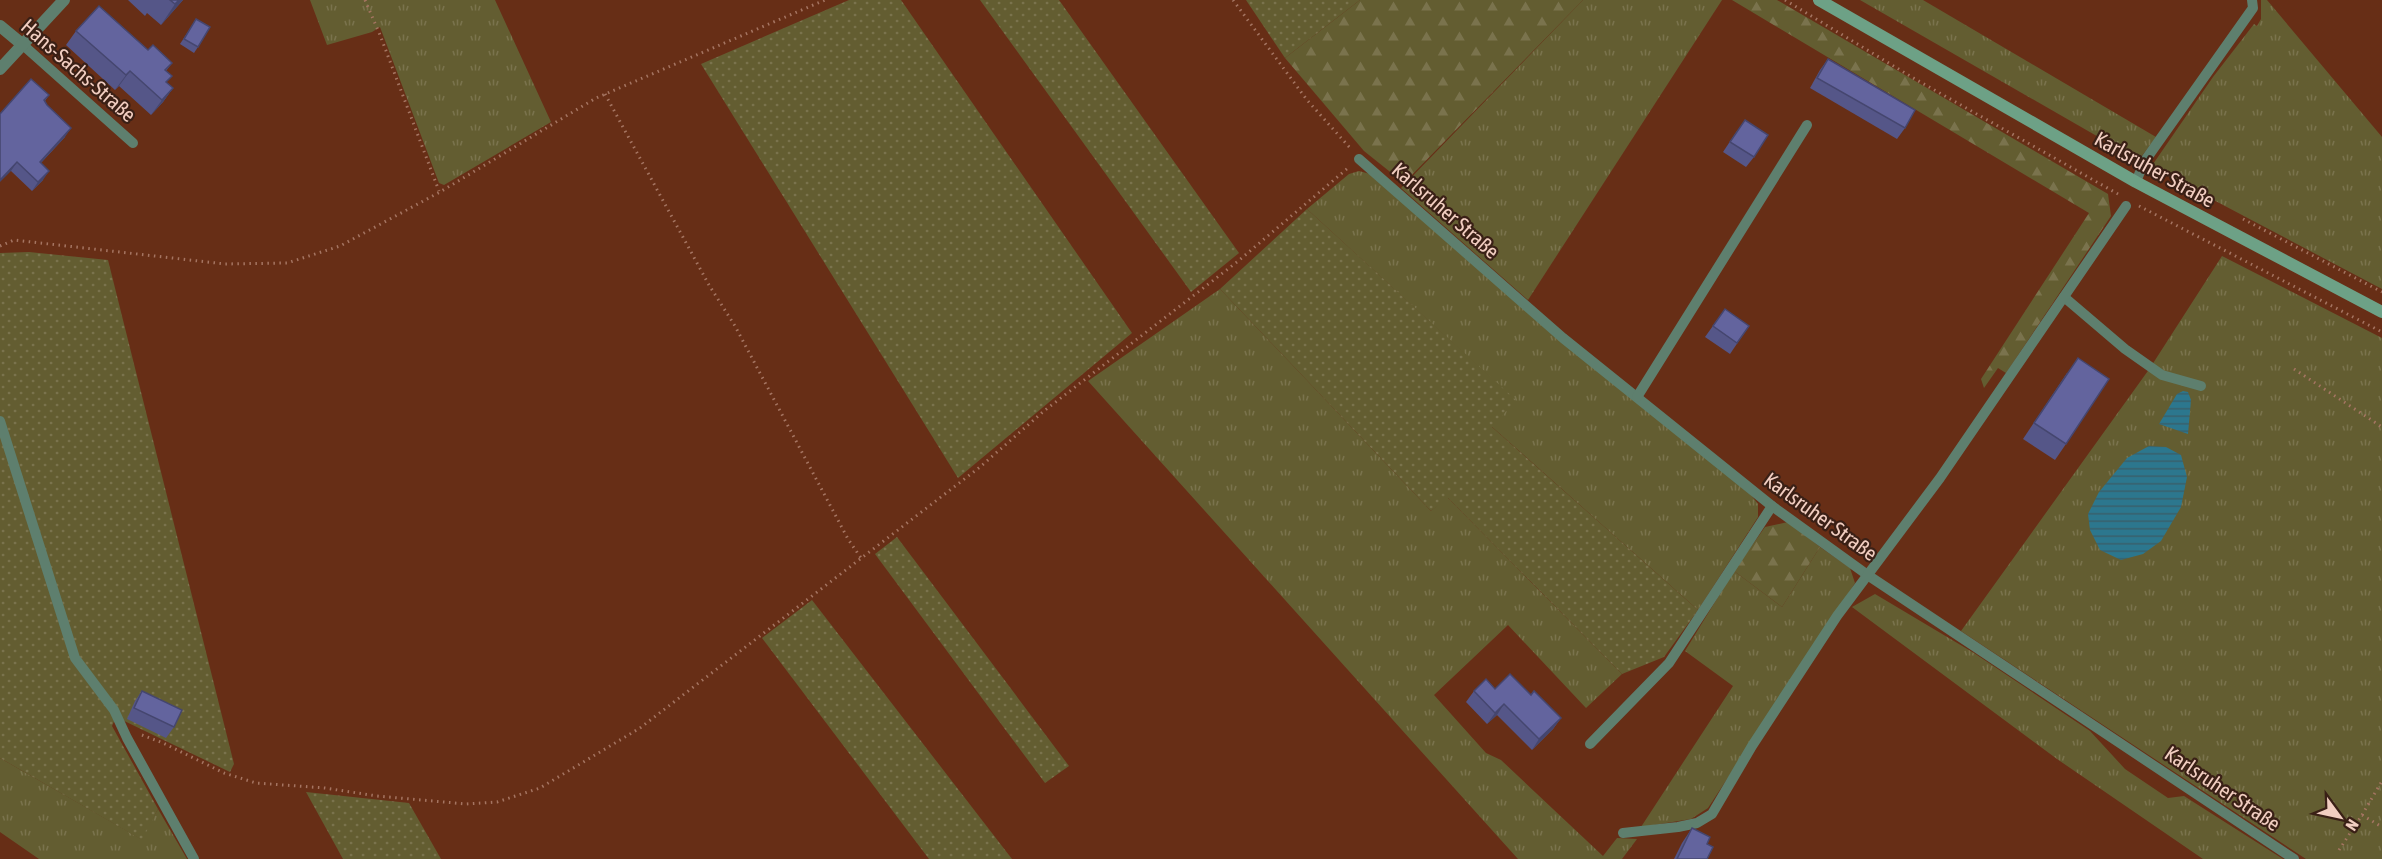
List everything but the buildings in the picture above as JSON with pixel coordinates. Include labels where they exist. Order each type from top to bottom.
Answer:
[{"type":"main road","name":"Karlsruher Straße","points":[[1819,0],[2136,182],[2382,312]]},
{"type":"street","points":[[0,69],[64,0]]},
{"type":"street","name":"Hans-Sachs-Straße","points":[[0,26],[23,45]]},
{"type":"lane","points":[[2136,182],[2144,162],[2253,8],[2252,0]]},
{"type":"lane","name":"Hans-Sachs-Straße","points":[[23,45],[133,143]]},
{"type":"lane","points":[[1637,397],[1807,125]]},
{"type":"lane","name":"Karlsruher Straße","points":[[1359,159],[1555,331],[1772,506],[1869,576],[2294,859]]},
{"type":"lane","points":[[1623,833],[1678,828],[1697,823],[1712,814],[1764,728],[1837,616],[1869,576],[1940,477],[2126,206]]},
{"type":"lane","points":[[2064,297],[2126,349],[2162,375],[2200,386]]},
{"type":"lane","points":[[0,421],[75,658],[114,710],[194,859]]},
{"type":"lane","points":[[1590,744],[1669,663],[1772,506]]},
{"type":"path","points":[[365,0],[440,192]]},
{"type":"path","points":[[0,246],[14,240],[225,264],[287,263],[340,246],[440,192],[605,94],[825,0]]},
{"type":"path","points":[[127,738],[135,733],[163,743],[224,773],[256,783],[325,788],[377,796],[466,804],[497,802],[540,788],[640,728],[980,467],[1044,411],[1238,261],[1359,159],[1307,100],[1233,0]]},
{"type":"path","points":[[605,94],[709,285],[740,337],[848,539],[861,558]]},
{"type":"path","points":[[2234,214],[2382,292]]},
{"type":"path","points":[[2294,369],[2382,427]]},
{"type":"path","points":[[2339,850],[2382,781]]},
{"type":"path","points":[[2362,815],[2382,827]]},
{"type":"green space","points":[[310,0],[495,0],[551,122],[444,185],[439,183],[380,27],[372,32],[327,45]]},
{"type":"green space","points":[[849,0],[901,0],[1132,333],[958,478],[701,64]]},
{"type":"green space","points":[[980,0],[1059,0],[1239,253],[1191,292]]},
{"type":"green space","points":[[1246,0],[1360,0],[1285,58]]},
{"type":"green space","points":[[1360,0],[1583,0],[1404,183],[1364,151],[1285,58]]},
{"type":"green space","points":[[1583,0],[1722,0],[1528,300],[1401,188]]},
{"type":"green space","points":[[1732,0],[1777,0],[2108,194],[2111,216],[2006,373],[1998,368],[1984,388],[1981,379],[2089,213]]},
{"type":"green space","points":[[1860,0],[1923,0],[2156,137],[2141,157],[2135,158]]},
{"type":"green space","points":[[2261,0],[2267,0],[2382,137],[2382,289],[2151,167],[2213,77],[2254,24],[2257,26],[2261,19]]},
{"type":"green space","points":[[1359,171],[1370,174],[1751,495],[1758,504],[1758,517],[1698,610],[1491,426],[1515,400],[1307,209],[1349,174]]},
{"type":"green space","points":[[1307,209],[1516,400],[1492,427],[1698,610],[1664,657],[1622,674],[1448,498],[1431,511],[1220,289]]},
{"type":"green space","points":[[29,252],[108,260],[234,764],[230,772],[116,717],[112,726],[158,809],[142,840],[0,758],[0,253]]},
{"type":"green space","points":[[2222,256],[2382,338],[2382,859],[2306,859],[1961,631],[2150,368]]},
{"type":"green space","points":[[1220,289],[1431,511],[1447,497],[1622,674],[1586,708],[1508,625],[1434,695],[1486,753],[1501,760],[1603,856],[1617,838],[1637,839],[1622,859],[1518,859],[1088,381]]},
{"type":"green space","points":[[1788,522],[1820,547],[1782,607],[1734,571],[1765,527]]},
{"type":"green space","points":[[897,537],[1069,766],[1045,783],[875,554]]},
{"type":"green space","points":[[1820,547],[1850,568],[1855,583],[1708,808],[1691,819],[1641,827],[1733,686],[1685,651],[1734,571],[1782,607]]},
{"type":"green space","points":[[1875,594],[1974,653],[2090,731],[2125,769],[2168,798],[2184,796],[2283,859],[2203,859],[2057,759],[1852,607]]},
{"type":"green space","points":[[812,600],[1012,859],[929,859],[762,638]]},
{"type":"green space","points":[[0,758],[141,839],[158,809],[187,859],[39,859],[0,832]]},
{"type":"green space","points":[[306,792],[409,803],[441,859],[343,859]]},
{"type":"water","points":[[2183,391],[2188,392],[2191,400],[2188,434],[2159,424],[2177,394]]},
{"type":"water","points":[[2149,446],[2166,447],[2181,455],[2187,477],[2181,507],[2161,541],[2143,554],[2121,560],[2100,550],[2090,530],[2088,514],[2099,492],[2127,458]]}]
